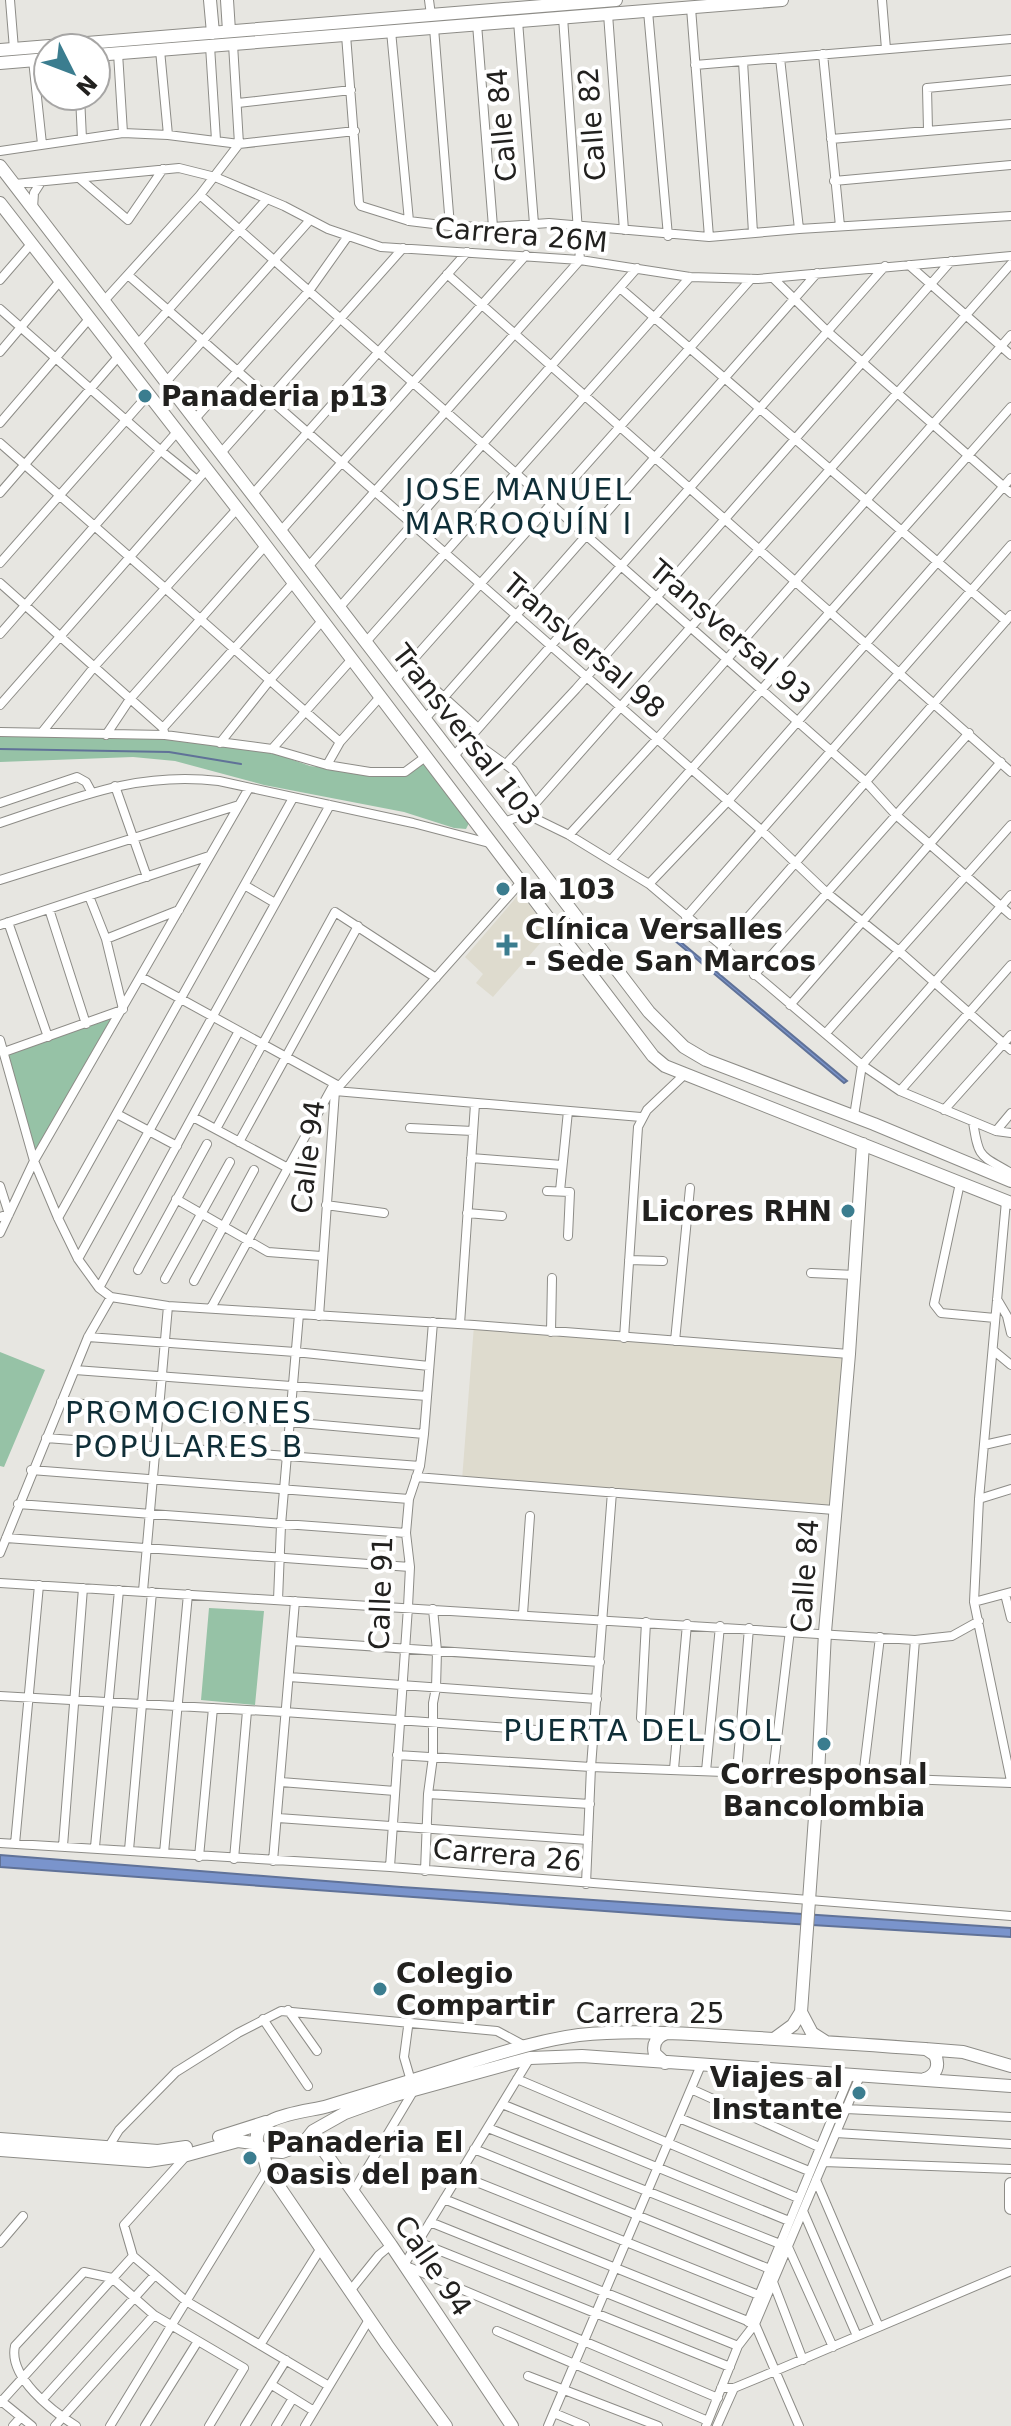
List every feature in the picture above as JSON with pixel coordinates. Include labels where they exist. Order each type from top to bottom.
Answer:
[{"type":"street","points":[[10,0],[14,49]]},
{"type":"street","points":[[210,0],[216,140]]},
{"type":"street","points":[[103,302],[200,195],[239,144],[238,103],[227,0]]},
{"type":"street","points":[[429,0],[450,226]]},
{"type":"street","points":[[607,5],[616,0]]},
{"type":"street","points":[[230,32],[346,35],[391,31],[474,12],[607,5],[648,11],[782,0]]},
{"type":"street","points":[[882,0],[886,49]]},
{"type":"street","name":"Calle 82","points":[[607,5],[624,230]]},
{"type":"street","points":[[307,568],[580,260],[562,7]]},
{"type":"street","points":[[691,8],[709,237]]},
{"type":"street","name":"Calle 84","points":[[515,10],[534,224]]},
{"type":"street","points":[[648,11],[668,236]]},
{"type":"street","points":[[474,12],[493,227]]},
{"type":"street","points":[[0,50],[230,32],[433,22]]},
{"type":"street","points":[[391,31],[409,221]]},
{"type":"street","points":[[112,54],[160,50],[212,34]]},
{"type":"street","points":[[346,35],[359,203],[409,221],[450,226],[579,226],[668,236],[709,237],[1011,216]]},
{"type":"street","points":[[695,65],[1011,39]]},
{"type":"street","points":[[160,50],[168,135]]},
{"type":"street","points":[[118,53],[123,133]]},
{"type":"street","points":[[823,54],[840,226]]},
{"type":"street","points":[[780,58],[799,229]]},
{"type":"street","points":[[0,63],[32,60]]},
{"type":"street","points":[[743,61],[753,233]]},
{"type":"street","points":[[928,130],[927,88],[1011,80]]},
{"type":"street","points":[[238,103],[351,90]]},
{"type":"street","points":[[39,112],[42,144]]},
{"type":"street","points":[[81,112],[82,139]]},
{"type":"street","points":[[831,139],[1011,124]]},
{"type":"street","points":[[0,151],[123,133],[239,144],[355,131]]},
{"type":"street","points":[[834,181],[1011,165]]},
{"type":"street","name":"Transversal 103","points":[[0,166],[649,1012],[684,1047],[706,1060],[854,1116],[1011,1181]]},
{"type":"street","name":"Carrera 26M","points":[[15,184],[179,168],[217,175],[310,220],[381,247],[580,260],[690,277],[773,278],[1011,256]]},
{"type":"street","points":[[79,178],[128,220],[163,169]]},
{"type":"street","points":[[33,208],[34,193],[41,182]]},
{"type":"street","name":"Transversal 93","points":[[200,195],[866,782],[896,815],[1011,915]]},
{"type":"street","points":[[137,345],[267,199]]},
{"type":"street","name":"Transversal 103","points":[[2,209],[207,469],[653,1056],[665,1066],[1009,1202]]},
{"type":"street","points":[[165,383],[310,220]]},
{"type":"street","points":[[194,420],[309,291],[348,236]]},
{"type":"street","points":[[0,280],[31,244]]},
{"type":"street","points":[[220,454],[403,248]]},
{"type":"street","points":[[252,495],[467,252]]},
{"type":"street","points":[[280,532],[526,255]]},
{"type":"street","points":[[506,764],[951,261]]},
{"type":"street","points":[[504,822],[526,814],[1011,264]]},
{"type":"street","points":[[909,265],[1011,355]]},
{"type":"street","points":[[453,757],[885,266]]},
{"type":"street","points":[[339,608],[637,268]]},
{"type":"street","points":[[424,720],[817,273]]},
{"type":"street","points":[[447,274],[1011,772]]},
{"type":"street","name":"Transversal 98","points":[[128,275],[761,830],[827,893],[899,951],[1008,1047]]},
{"type":"street","points":[[365,643],[447,555],[690,277]]},
{"type":"street","points":[[773,278],[796,297],[828,332],[1007,489]]},
{"type":"street","points":[[394,681],[751,279]]},
{"type":"street","points":[[0,352],[60,281]]},
{"type":"street","points":[[620,288],[971,591],[1008,618],[722,947]]},
{"type":"street","points":[[0,309],[197,480]]},
{"type":"street","points":[[0,423],[89,319]]},
{"type":"street","points":[[569,835],[1011,335]]},
{"type":"street","points":[[0,493],[118,357]]},
{"type":"street","points":[[0,563],[148,395]]},
{"type":"street","points":[[612,859],[1011,407]]},
{"type":"street","points":[[168,421],[176,424],[183,422],[185,408]]},
{"type":"street","points":[[190,448],[186,439],[188,432],[195,429],[205,434]]},
{"type":"street","points":[[0,634],[177,432]]},
{"type":"street","points":[[0,443],[340,742]]},
{"type":"street","points":[[0,705],[207,469]]},
{"type":"street","points":[[649,884],[728,801],[937,562],[1007,489],[1011,478]]},
{"type":"street","points":[[43,731],[94,667],[237,509]]},
{"type":"street","points":[[686,917],[1011,545]]},
{"type":"street","points":[[106,735],[130,699],[265,546]]},
{"type":"street","points":[[0,583],[164,732]]},
{"type":"street","points":[[164,732],[232,649],[293,583]]},
{"type":"street","points":[[220,743],[322,621]]},
{"type":"street","points":[[272,749],[352,659]]},
{"type":"street","points":[[408,665],[478,728]]},
{"type":"street","points":[[327,765],[340,742],[380,697]]},
{"type":"street","points":[[0,732],[106,735],[164,732],[272,749],[327,765],[370,772],[405,772],[424,758]]},
{"type":"street","points":[[754,975],[969,733]]},
{"type":"street","points":[[469,738],[506,764],[523,782],[535,803]]},
{"type":"street","points":[[790,1005],[1001,762]]},
{"type":"street","points":[[0,803],[77,777],[86,782],[92,793]]},
{"type":"street","points":[[0,823],[115,786],[154,779],[193,778],[413,823],[493,844]]},
{"type":"street","points":[[115,786],[147,877]]},
{"type":"street","points":[[0,1233],[5,1215],[34,1161],[249,788]]},
{"type":"street","points":[[58,1218],[293,798]]},
{"type":"street","points":[[0,880],[239,804]]},
{"type":"street","points":[[78,1259],[330,805]]},
{"type":"street","points":[[526,814],[612,859],[649,884],[862,1065],[900,1091],[996,1131],[1011,1133]]},
{"type":"street","points":[[462,837],[472,828],[473,819]]},
{"type":"street","points":[[826,1033],[1011,825]]},
{"type":"street","points":[[48,1037],[4,923],[210,856]]},
{"type":"street","points":[[211,1308],[336,1087],[522,881]]},
{"type":"street","points":[[533,896],[539,898],[547,892],[546,881]]},
{"type":"street","points":[[246,886],[275,903]]},
{"type":"street","points":[[854,1116],[862,1065],[1011,895]]},
{"type":"street","points":[[89,896],[106,939],[123,1010]]},
{"type":"street","points":[[552,922],[549,914],[554,906],[561,904],[570,908]]},
{"type":"street","points":[[49,909],[86,1024]]},
{"type":"street","points":[[106,939],[179,910]]},
{"type":"street","points":[[216,1129],[335,912],[436,978]]},
{"type":"street","points":[[239,1142],[358,926]]},
{"type":"street","points":[[900,1091],[1011,965]]},
{"type":"street","points":[[141,977],[336,1087]]},
{"type":"street","points":[[4,1052],[123,1010]]},
{"type":"street","points":[[99,1288],[239,1031]]},
{"type":"street","points":[[944,1110],[1008,1047],[1011,1035]]},
{"type":"street","points":[[0,1040],[34,1161],[58,1218],[78,1259],[99,1288],[111,1297],[168,1306],[433,1322],[849,1354]]},
{"type":"street","points":[[624,1338],[638,1127],[641,1117],[685,1074]]},
{"type":"street","name":"Calle 94","points":[[319,1316],[321,1256],[336,1087],[475,1104],[641,1117]]},
{"type":"street","points":[[460,1324],[475,1104]]},
{"type":"street","points":[[560,1191],[568,1111]]},
{"type":"street","points":[[996,1131],[1011,1113]]},
{"type":"street","points":[[117,1114],[177,1146]]},
{"type":"street","points":[[193,1117],[288,1168]]},
{"type":"street","points":[[973,1122],[977,1150],[1011,1173]]},
{"type":"street","points":[[410,1128],[473,1131]]},
{"type":"street","points":[[138,1270],[207,1144]]},
{"type":"street","name":"Calle 84","points":[[801,2012],[825,1632],[863,1144]]},
{"type":"street","points":[[926,1169],[936,1169],[941,1164],[935,1149]]},
{"type":"street","points":[[471,1158],[562,1165]]},
{"type":"street","points":[[165,1279],[230,1162]]},
{"type":"street","points":[[194,1281],[254,1170]]},
{"type":"street","points":[[975,1189],[970,1183],[970,1176],[975,1171],[983,1170]]},
{"type":"street","points":[[960,1183],[934,1304],[941,1313],[995,1318]]},
{"type":"street","points":[[0,1186],[5,1215]]},
{"type":"street","points":[[675,1341],[690,1188]]},
{"type":"street","points":[[547,1191],[570,1192],[568,1236]]},
{"type":"street","points":[[176,1199],[268,1252],[321,1256]]},
{"type":"street","points":[[397,1755],[591,1767],[1011,1782],[974,1602],[979,1499],[1009,1202]]},
{"type":"street","points":[[326,1205],[384,1213]]},
{"type":"street","points":[[467,1213],[502,1216]]},
{"type":"street","points":[[629,1260],[663,1261]]},
{"type":"street","points":[[811,1273],[855,1275]]},
{"type":"street","points":[[551,1332],[552,1278]]},
{"type":"street","points":[[0,1553],[31,1470],[88,1337],[111,1297]]},
{"type":"street","points":[[997,1298],[1007,1316],[1011,1333]]},
{"type":"street","points":[[129,1850],[143,1704],[148,1512],[168,1306]]},
{"type":"street","points":[[278,1600],[281,1525],[299,1314]]},
{"type":"street","name":"Calle 91","points":[[390,1867],[410,1567],[406,1533],[409,1499],[420,1466],[433,1322]]},
{"type":"street","points":[[88,1337],[295,1352],[429,1366]]},
{"type":"street","points":[[993,1350],[1011,1365]]},
{"type":"street","points":[[75,1370],[427,1396]]},
{"type":"street","points":[[61,1402],[424,1434]]},
{"type":"street","points":[[46,1438],[420,1466]]},
{"type":"street","points":[[984,1445],[1011,1439]]},
{"type":"street","points":[[31,1470],[409,1499]]},
{"type":"street","points":[[416,1477],[834,1510]]},
{"type":"street","points":[[979,1499],[1011,1489]]},
{"type":"street","points":[[586,1884],[591,1767],[612,1492]]},
{"type":"street","points":[[18,1504],[406,1533]]},
{"type":"street","points":[[523,1614],[530,1516]]},
{"type":"street","points":[[6,1538],[410,1567]]},
{"type":"street","points":[[0,1583],[915,1640],[952,1636],[979,1621]]},
{"type":"street","points":[[15,1844],[39,1585]]},
{"type":"street","points":[[63,1846],[83,1588]]},
{"type":"street","points":[[95,1847],[119,1590]]},
{"type":"street","points":[[974,1602],[1008,1593],[1011,1618]]},
{"type":"street","points":[[164,1853],[188,1594]]},
{"type":"street","points":[[273,1861],[295,1601]]},
{"type":"street","points":[[425,1871],[436,1688],[437,1651],[433,1609]]},
{"type":"street","points":[[641,1718],[646,1622]]},
{"type":"street","points":[[674,1769],[687,1624]]},
{"type":"street","points":[[706,1771],[720,1626]]},
{"type":"street","points":[[737,1772],[749,1628]]},
{"type":"street","points":[[773,1773],[790,1630]]},
{"type":"street","points":[[863,1777],[880,1637]]},
{"type":"street","points":[[904,1778],[915,1640]]},
{"type":"street","points":[[292,1641],[600,1662]]},
{"type":"street","points":[[289,1677],[597,1699]]},
{"type":"street","points":[[0,1696],[594,1734]]},
{"type":"street","points":[[199,1857],[213,1708]]},
{"type":"street","points":[[234,1859],[247,1711]]},
{"type":"street","points":[[281,1782],[395,1791]]},
{"type":"street","points":[[428,1794],[590,1804]]},
{"type":"street","points":[[278,1818],[588,1840]]},
{"type":"street","name":"Carrera 26","points":[[0,1843],[390,1867],[809,1905],[1011,1916]]},
{"type":"street","points":[[288,2010],[317,2051]]},
{"type":"street","points":[[108,2148],[119,2130],[176,2072],[263,2019],[288,2010],[497,2031],[528,2052],[517,2079],[404,2265],[718,2398]]},
{"type":"street","points":[[774,2039],[787,2031],[801,2012],[812,2033],[826,2042]]},
{"type":"street","points":[[263,2019],[308,2086]]},
{"type":"street","points":[[353,2192],[413,2086],[404,2057],[408,2027]]},
{"type":"street","name":"Carrera 25","points":[[297,2114],[413,2086],[528,2052],[551,2039],[612,2032],[963,2052],[1011,2066]]},
{"type":"street","points":[[669,2063],[657,2058],[654,2049],[659,2037],[670,2033]]},
{"type":"street","points":[[922,2079],[932,2075],[937,2066],[935,2055],[925,2049]]},
{"type":"street","name":"Carrera 25","points":[[528,2052],[1011,2086]]},
{"type":"street","points":[[548,2426],[701,2065]]},
{"type":"street","points":[[497,2331],[707,2423],[738,2346],[752,2323],[824,2162],[846,2109],[855,2076]]},
{"type":"street","points":[[833,2347],[784,2246],[789,2221],[819,2147],[855,2076]]},
{"type":"street","points":[[517,2079],[798,2198]]},
{"type":"street","name":"Carrera 25","points":[[312,2133],[360,2106],[413,2086]]},
{"type":"street","points":[[691,2089],[819,2147]]},
{"type":"street","points":[[502,2104],[789,2221]]},
{"type":"street","points":[[846,2109],[1011,2117]]},
{"type":"street","points":[[0,2139],[158,2151],[179,2149],[297,2114],[310,2121],[312,2133],[305,2142],[290,2150],[274,2152],[233,2141],[187,2155],[148,2161],[0,2150]]},
{"type":"street","points":[[679,2118],[809,2171]]},
{"type":"street","points":[[269,2121],[258,2130],[256,2138],[267,2169],[446,2426]]},
{"type":"street","points":[[488,2128],[784,2246]]},
{"type":"street","name":"Calle 94","points":[[312,2133],[512,2426]]},
{"type":"street","points":[[836,2133],[1011,2144]]},
{"type":"street","points":[[474,2149],[773,2274],[803,2360]]},
{"type":"street","points":[[187,2155],[124,2225],[133,2256],[186,2301],[329,2386]]},
{"type":"street","points":[[824,2162],[1011,2169]]},
{"type":"street","points":[[110,2426],[267,2169]]},
{"type":"street","points":[[459,2175],[762,2297]]},
{"type":"street","points":[[816,2180],[879,2327]]},
{"type":"street","points":[[1011,2184],[1011,2208]]},
{"type":"street","points":[[444,2199],[752,2323],[799,2426]]},
{"type":"street","points":[[803,2211],[857,2336]]},
{"type":"street","points":[[0,2243],[23,2216]]},
{"type":"street","points":[[430,2222],[738,2346]]},
{"type":"street","points":[[418,2242],[730,2367]]},
{"type":"street","points":[[350,2291],[391,2245]]},
{"type":"street","points":[[260,2345],[321,2248]]},
{"type":"street","points":[[32,2426],[1,2401],[133,2256]]},
{"type":"street","points":[[721,2388],[734,2388],[1011,2271]]},
{"type":"street","points":[[76,2426],[62,2418],[21,2378],[13,2362],[13,2352],[15,2346],[83,2272],[112,2278],[154,2315],[244,2368],[209,2426]]},
{"type":"street","points":[[43,2399],[154,2276]]},
{"type":"street","points":[[55,2426],[154,2315]]},
{"type":"street","points":[[305,2426],[370,2318]]},
{"type":"street","points":[[145,2426],[198,2341]]},
{"type":"street","points":[[245,2426],[286,2360]]},
{"type":"street","points":[[528,2376],[658,2426]]},
{"type":"street","points":[[272,2385],[314,2411]]},
{"type":"street","points":[[717,2426],[734,2388]]},
{"type":"street","points":[[276,2426],[293,2398]]},
{"type":"street","points":[[554,2413],[585,2426]]},
{"type":"street","points":[[13,2426],[21,2417]]},
{"type":"shaded area","name":"Clínica Versalles - Sede San Marcos","points":[[520,893],[550,932],[493,997],[476,983],[483,974],[465,957]]},
{"type":"shaded area","points":[[474,1325],[849,1354],[834,1510],[462,1480]]},
{"type":"green space","points":[[0,734],[166,737],[271,752],[310,766],[371,774],[405,773],[424,759],[471,819],[466,829],[454,828],[404,812],[264,785],[175,761],[133,757],[0,762]]},
{"type":"green space","points":[[123,1010],[34,1161],[4,1052]]},
{"type":"green space","points":[[0,1352],[45,1370],[4,1467],[0,1466]]},
{"type":"green space","points":[[209,1608],[264,1611],[255,1705],[201,1700]]},
{"type":"water","points":[[670,933],[847,1081],[844,1083],[668,935]]},
{"type":"water","points":[[0,1855],[401,1887],[1011,1928],[1011,1937],[729,1920],[0,1867]]},
{"type":"waterway","points":[[0,749],[169,752],[241,764]]},
{"type":"place","name":"Panaderia p13","points":[[145,396]]},
{"type":"place","name":"la 103","points":[[503,889]]},
{"type":"place","name":"Clínica Versalles - Sede San Marcos","points":[[507,945]]},
{"type":"place","name":"Licores RHN","points":[[848,1211]]},
{"type":"place","name":"Corresponsal Bancolombia","points":[[824,1744]]},
{"type":"place","name":"Colegio Compartir","points":[[380,1989]]},
{"type":"place","name":"Viajes al Instante","points":[[859,2093]]},
{"type":"place","name":"Panaderia El Oasis del pan","points":[[250,2158]]},
{"type":"district","name":"JOSE MANUEL MARROQUÍN I","points":[[519,506]]},
{"type":"district","name":"PROMOCIONES POPULARES B","points":[[189,1429]]},
{"type":"district","name":"PUERTA DEL SOL","points":[[643,1730]]}]
